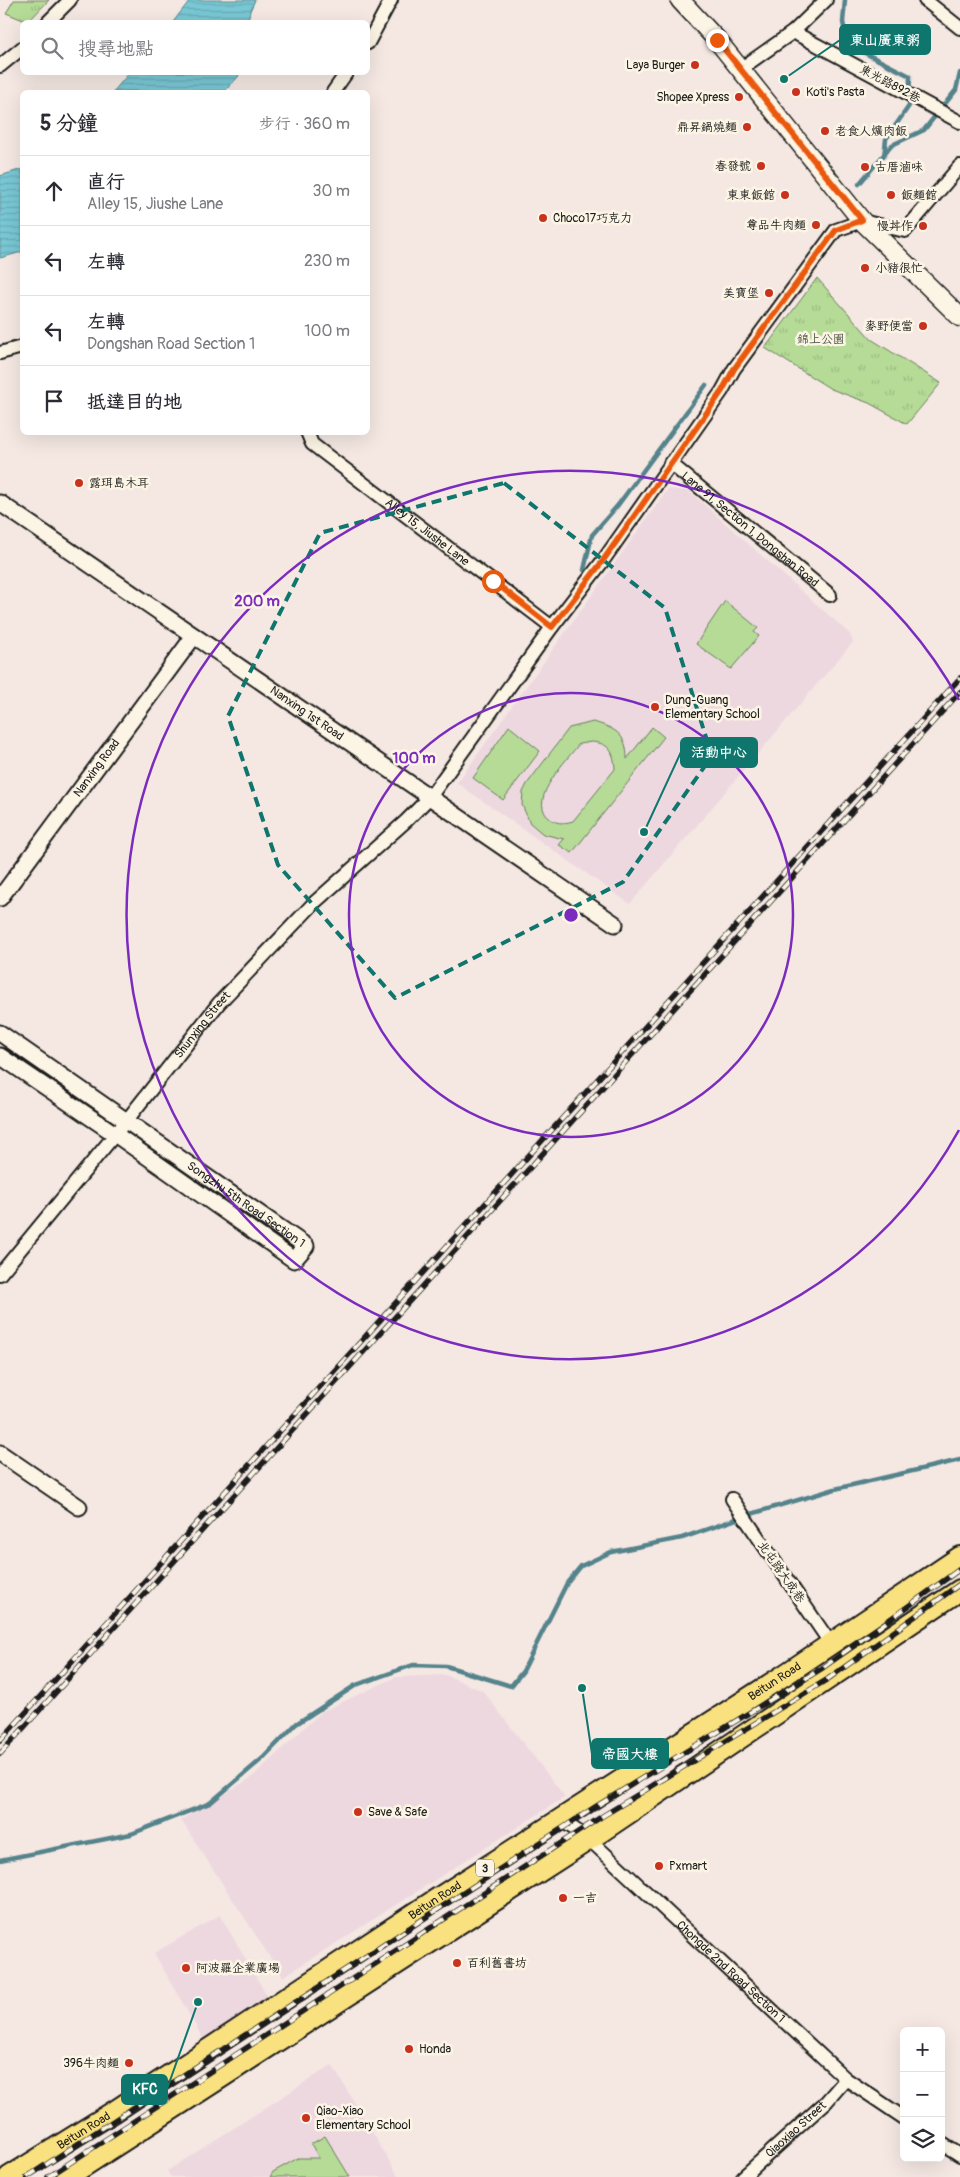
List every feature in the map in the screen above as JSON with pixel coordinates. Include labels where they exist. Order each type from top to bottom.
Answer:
[{"type":"main road","points":[[680,0],[717,40],[862,220],[960,317]]},
{"type":"main road","name":"Beitun Road","points":[[9,2177],[115,2111],[960,1557]]},
{"type":"main road","points":[[67,2177],[589,1840],[960,1590]]},
{"type":"street","points":[[50,20],[70,0]]},
{"type":"street","points":[[370,39],[391,0]]},
{"type":"street","points":[[740,70],[793,32],[826,0]]},
{"type":"street","points":[[925,0],[960,28]]},
{"type":"street","name":"東光路892巷","points":[[793,32],[960,122]]},
{"type":"street","points":[[0,66],[20,50]]},
{"type":"street","points":[[334,90],[345,75]]},
{"type":"street","points":[[862,220],[905,231],[960,166]]},
{"type":"street","name":"Lane 91, Section 1, Dongshan Road","points":[[430,797],[552,627],[602,562],[722,391],[734,369],[836,230],[862,220]]},
{"type":"street","points":[[0,353],[20,348]]},
{"type":"street","name":"Alley 15, Jiushe Lane","points":[[309,435],[312,444],[552,627]]},
{"type":"street","name":"Lane 91, Section 1, Dongshan Road","points":[[670,463],[830,595]]},
{"type":"street","name":"Nanxing 1st Road","points":[[0,503],[615,924]]},
{"type":"street","name":"Nanxing Road","points":[[0,898],[194,636]]},
{"type":"street","name":"Shunxing Street","points":[[0,1274],[127,1120],[219,1003],[314,903],[406,821],[430,797]]},
{"type":"street","name":"Songzhu 5th Road Section 1","points":[[0,1032],[306,1246],[294,1260],[0,1056]]},
{"type":"street","points":[[0,1453],[79,1507]]},
{"type":"street","name":"北屯路大成巷","points":[[735,1503],[830,1644]]},
{"type":"street","name":"Chongde 2nd Road Section 1","points":[[560,1820],[589,1840],[846,2079],[903,2117]]},
{"type":"street","name":"Qiaoxiao Street","points":[[744,2177],[826,2102],[846,2079]]},
{"type":"street","points":[[945,2146],[960,2156]]},
{"type":"highlighted area","points":[[504,483],[665,608],[712,756],[623,882],[395,998],[278,865],[228,716],[320,533]]},
{"type":"shaded area","name":"Dung-Guang Elementary School","points":[[668,489],[689,491],[850,634],[853,642],[630,904],[457,783]]},
{"type":"shaded area","name":"Save & Safe","points":[[446,1675],[483,1691],[565,1797],[283,1977],[181,1820],[251,1778],[321,1712],[396,1677]]},
{"type":"shaded area","points":[[220,1915],[272,2004],[205,2042],[154,1953]]},
{"type":"shaded area","name":"Qiao-Xiao Elementary School","points":[[332,2065],[399,2177],[171,2177],[167,2171]]},
{"type":"green space","points":[[14,0],[49,0],[30,20],[23,20],[6,13]]},
{"type":"green space","name":"錦上公園","points":[[817,278],[871,339],[941,383],[907,424],[869,403],[831,389],[765,348]]},
{"type":"green space","points":[[725,601],[758,628],[754,632],[759,636],[731,669],[696,644]]},
{"type":"green space","points":[[593,722],[608,727],[622,738],[625,744],[627,759],[652,727],[664,737],[572,853],[559,845],[564,839],[543,834],[530,823],[522,805],[523,792],[527,784],[569,728]],"holes":[[[597,743],[606,746],[612,753],[615,769],[573,821],[563,823],[553,821],[543,809],[543,800],[552,779],[579,744]]]},
{"type":"green space","points":[[509,726],[540,751],[503,800],[473,778]]},
{"type":"green space","points":[[325,2136],[350,2177],[270,2177],[273,2172],[298,2158],[319,2158],[311,2144]]},
{"type":"water","points":[[190,0],[255,0],[248,20],[175,20]]},
{"type":"water","points":[[127,75],[238,75],[226,90],[115,90]]},
{"type":"water","points":[[20,170],[20,253],[0,258],[0,176]]},
{"type":"waterway","points":[[845,0],[843,22],[847,44],[910,76],[909,106],[886,139],[884,156]]},
{"type":"waterway","points":[[859,184],[892,145],[924,130],[956,90],[960,73]]},
{"type":"waterway","points":[[584,570],[592,535],[618,505],[706,385]]},
{"type":"waterway","points":[[0,1860],[131,1834],[210,1803],[263,1758],[296,1724],[356,1685],[413,1665],[446,1666],[511,1686],[523,1671],[567,1583],[581,1566],[611,1552],[682,1538],[751,1514],[835,1489],[960,1460]]},
{"type":"railway","points":[[0,1741],[960,678]]},
{"type":"railway","points":[[0,1754],[960,692]]},
{"type":"railway","points":[[27,2177],[595,1807],[821,1669],[960,1569]]},
{"type":"railway","points":[[48,2177],[601,1817],[828,1679],[960,1584]]},
{"type":"place","name":"Laya Burger","points":[[695,65]]},
{"type":"place","name":"東山廣東粥","points":[[784,79]]},
{"type":"place","name":"Koti's Pasta","points":[[796,92]]},
{"type":"place","name":"Shopee Xpress","points":[[739,97]]},
{"type":"place","name":"鼎昇鍋燒麵","points":[[747,127]]},
{"type":"place","name":"老食人爌肉飯","points":[[825,131]]},
{"type":"place","name":"春發號","points":[[761,166]]},
{"type":"place","name":"古厝滷味","points":[[865,167]]},
{"type":"place","name":"東東飯館","points":[[785,195]]},
{"type":"place","name":"飯麵館","points":[[891,195]]},
{"type":"place","name":"Choco17巧克力","points":[[543,218]]},
{"type":"place","name":"尊品牛肉麵","points":[[816,225]]},
{"type":"place","name":"慢丼作","points":[[923,226]]},
{"type":"place","name":"小豬很忙","points":[[865,268]]},
{"type":"place","name":"美寶堡","points":[[769,293]]},
{"type":"place","name":"麥野便當","points":[[923,326]]},
{"type":"place","name":"露珥島木耳","points":[[79,483]]},
{"type":"place","name":"Dung-Guang Elementary School","points":[[655,707]]},
{"type":"place","name":"活動中心","points":[[644,832]]},
{"type":"place","name":"帝國大樓","points":[[582,1688]]},
{"type":"place","name":"Save & Safe","points":[[358,1812]]},
{"type":"place","name":"Pxmart","points":[[659,1866]]},
{"type":"place","name":"一吉","points":[[563,1898]]},
{"type":"place","name":"百利舊書坊","points":[[457,1963]]},
{"type":"place","name":"阿波羅企業廣場","points":[[186,1968]]},
{"type":"place","name":"KFC","points":[[198,2002]]},
{"type":"place","name":"Honda","points":[[409,2049]]},
{"type":"place","name":"396牛肉麵","points":[[129,2063]]},
{"type":"place","name":"Qiao-Xiao Elementary School","points":[[306,2118]]},
{"type":"route","points":[[493,581],[552,627],[602,562],[722,391],[734,369],[836,230],[862,220],[717,40]]}]
